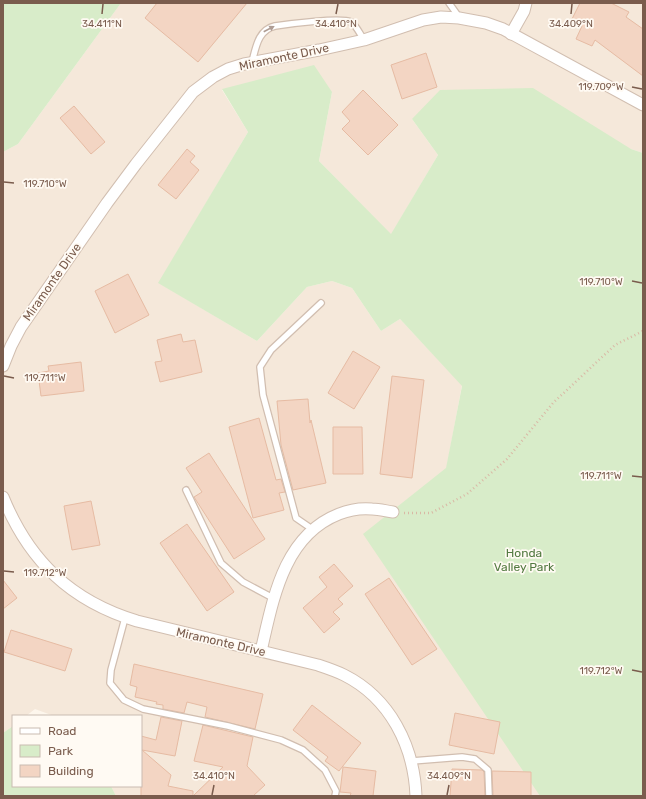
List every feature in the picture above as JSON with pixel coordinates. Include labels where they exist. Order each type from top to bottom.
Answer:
[{"type":"street","points":[[511,34],[524,11],[526,3]]},
{"type":"street","name":"Miramonte Drive","points":[[3,366],[21,327],[107,203],[164,127],[199,86],[228,69],[252,62],[364,40],[423,20],[441,17],[459,18],[486,23],[511,34],[643,105]]},
{"type":"street","name":"Miramonte Drive","points":[[3,497],[23,538],[35,555],[54,575],[92,604],[125,618],[318,665],[344,675],[360,685],[375,697],[398,726],[412,761],[416,780],[416,796]]},
{"type":"street","points":[[261,651],[273,598],[280,580],[292,556],[312,529],[328,518],[346,512],[371,508],[393,512]]},
{"type":"lane","points":[[449,3],[459,18]]},
{"type":"lane","points":[[252,62],[263,32],[270,27],[275,26],[328,21],[347,21],[353,24],[364,40]]},
{"type":"lane","points":[[312,529],[296,518],[263,396],[260,367],[271,350],[321,303]]},
{"type":"lane","points":[[186,490],[221,563],[244,582],[273,598]]},
{"type":"lane","points":[[125,618],[111,670],[110,683],[124,700],[143,710],[228,726],[281,740],[303,750],[325,770],[336,791],[335,796]]},
{"type":"lane","points":[[412,761],[462,757],[475,759],[488,770],[489,796]]},
{"type":"path","points":[[393,512],[431,513],[467,494],[507,459],[558,397],[615,345],[643,331]]},
{"type":"shaded area","points":[[121,3],[643,3],[643,153],[631,149],[412,119],[438,155],[391,235],[319,161],[332,92],[222,90],[248,132],[159,283],[257,341],[307,287],[332,281],[352,288],[381,331],[400,319],[462,385],[425,583],[553,796],[116,796],[112,787],[142,787],[142,715],[51,715],[35,709],[27,715],[12,715],[12,727],[3,733],[3,152],[18,144]]},
{"type":"green space","points":[[3,3],[121,3],[18,144],[3,152]]},
{"type":"green space","name":"Honda Valley Park","points":[[314,65],[332,92],[319,161],[391,234],[438,155],[412,119],[440,90],[533,88],[631,149],[643,153],[643,796],[540,796],[363,534],[446,468],[462,386],[400,319],[381,331],[352,288],[332,281],[307,287],[257,341],[158,283],[248,132],[222,89]]},
{"type":"green space","points":[[12,727],[12,787],[112,787],[116,796],[3,796],[3,733]]},
{"type":"building","points":[[157,3],[247,3],[198,62],[145,18]]},
{"type":"building","points":[[580,3],[611,3],[629,12],[626,17],[643,29],[643,76],[595,40],[592,46],[576,39],[582,26],[571,21]]},
{"type":"building","points":[[426,53],[437,87],[402,99],[391,65]]},
{"type":"building","points":[[363,90],[398,125],[368,155],[342,129],[350,121],[342,112]]},
{"type":"building","points":[[74,106],[105,142],[91,154],[60,118]]},
{"type":"building","points":[[187,149],[195,156],[190,162],[199,170],[176,199],[158,185]]},
{"type":"building","points":[[128,274],[149,315],[115,333],[95,291]]},
{"type":"building","points":[[181,334],[183,342],[195,340],[202,372],[160,382],[155,362],[162,361],[157,340]]},
{"type":"building","points":[[353,351],[380,367],[354,409],[328,393]]},
{"type":"building","points":[[81,362],[84,391],[41,396],[38,373],[49,371],[48,366]]},
{"type":"building","points":[[392,376],[424,380],[412,478],[380,474]]},
{"type":"building","points":[[308,399],[310,423],[311,420],[326,483],[293,490],[281,445],[277,401]]},
{"type":"building","points":[[259,418],[276,480],[281,479],[285,492],[279,493],[284,510],[253,518],[229,427]]},
{"type":"building","points":[[333,427],[362,427],[363,474],[333,474]]},
{"type":"building","points":[[209,453],[265,539],[234,559],[194,497],[202,492],[186,468]]},
{"type":"building","points":[[91,501],[100,545],[72,550],[64,506]]},
{"type":"building","points":[[187,524],[234,592],[207,611],[160,543]]},
{"type":"building","points":[[334,564],[353,586],[338,599],[343,604],[333,612],[340,619],[324,633],[303,608],[327,587],[319,577]]},
{"type":"building","points":[[389,578],[437,649],[412,665],[365,594]]},
{"type":"building","points":[[3,580],[17,598],[3,609]]},
{"type":"building","points":[[11,630],[72,649],[65,671],[4,652]]},
{"type":"building","points":[[134,664],[263,694],[255,729],[205,717],[207,707],[187,702],[184,713],[163,709],[163,705],[156,704],[157,702],[135,697],[137,687],[130,685]]},
{"type":"building","points":[[312,705],[361,743],[339,771],[325,761],[328,757],[293,730]]},
{"type":"building","points":[[455,713],[500,722],[494,754],[449,745]]},
{"type":"building","points":[[161,717],[182,721],[175,756],[142,750],[142,736],[156,740]]},
{"type":"building","points":[[203,725],[253,737],[247,766],[265,785],[253,796],[193,796],[223,767],[194,761]]},
{"type":"building","points":[[142,750],[171,775],[168,786],[193,791],[193,796],[141,796]]},
{"type":"building","points":[[343,767],[376,771],[373,796],[350,796],[351,793],[340,792]]},
{"type":"building","points":[[452,769],[482,770],[484,772],[485,796],[450,796]]},
{"type":"building","points":[[492,771],[531,772],[531,796],[493,796]]}]
